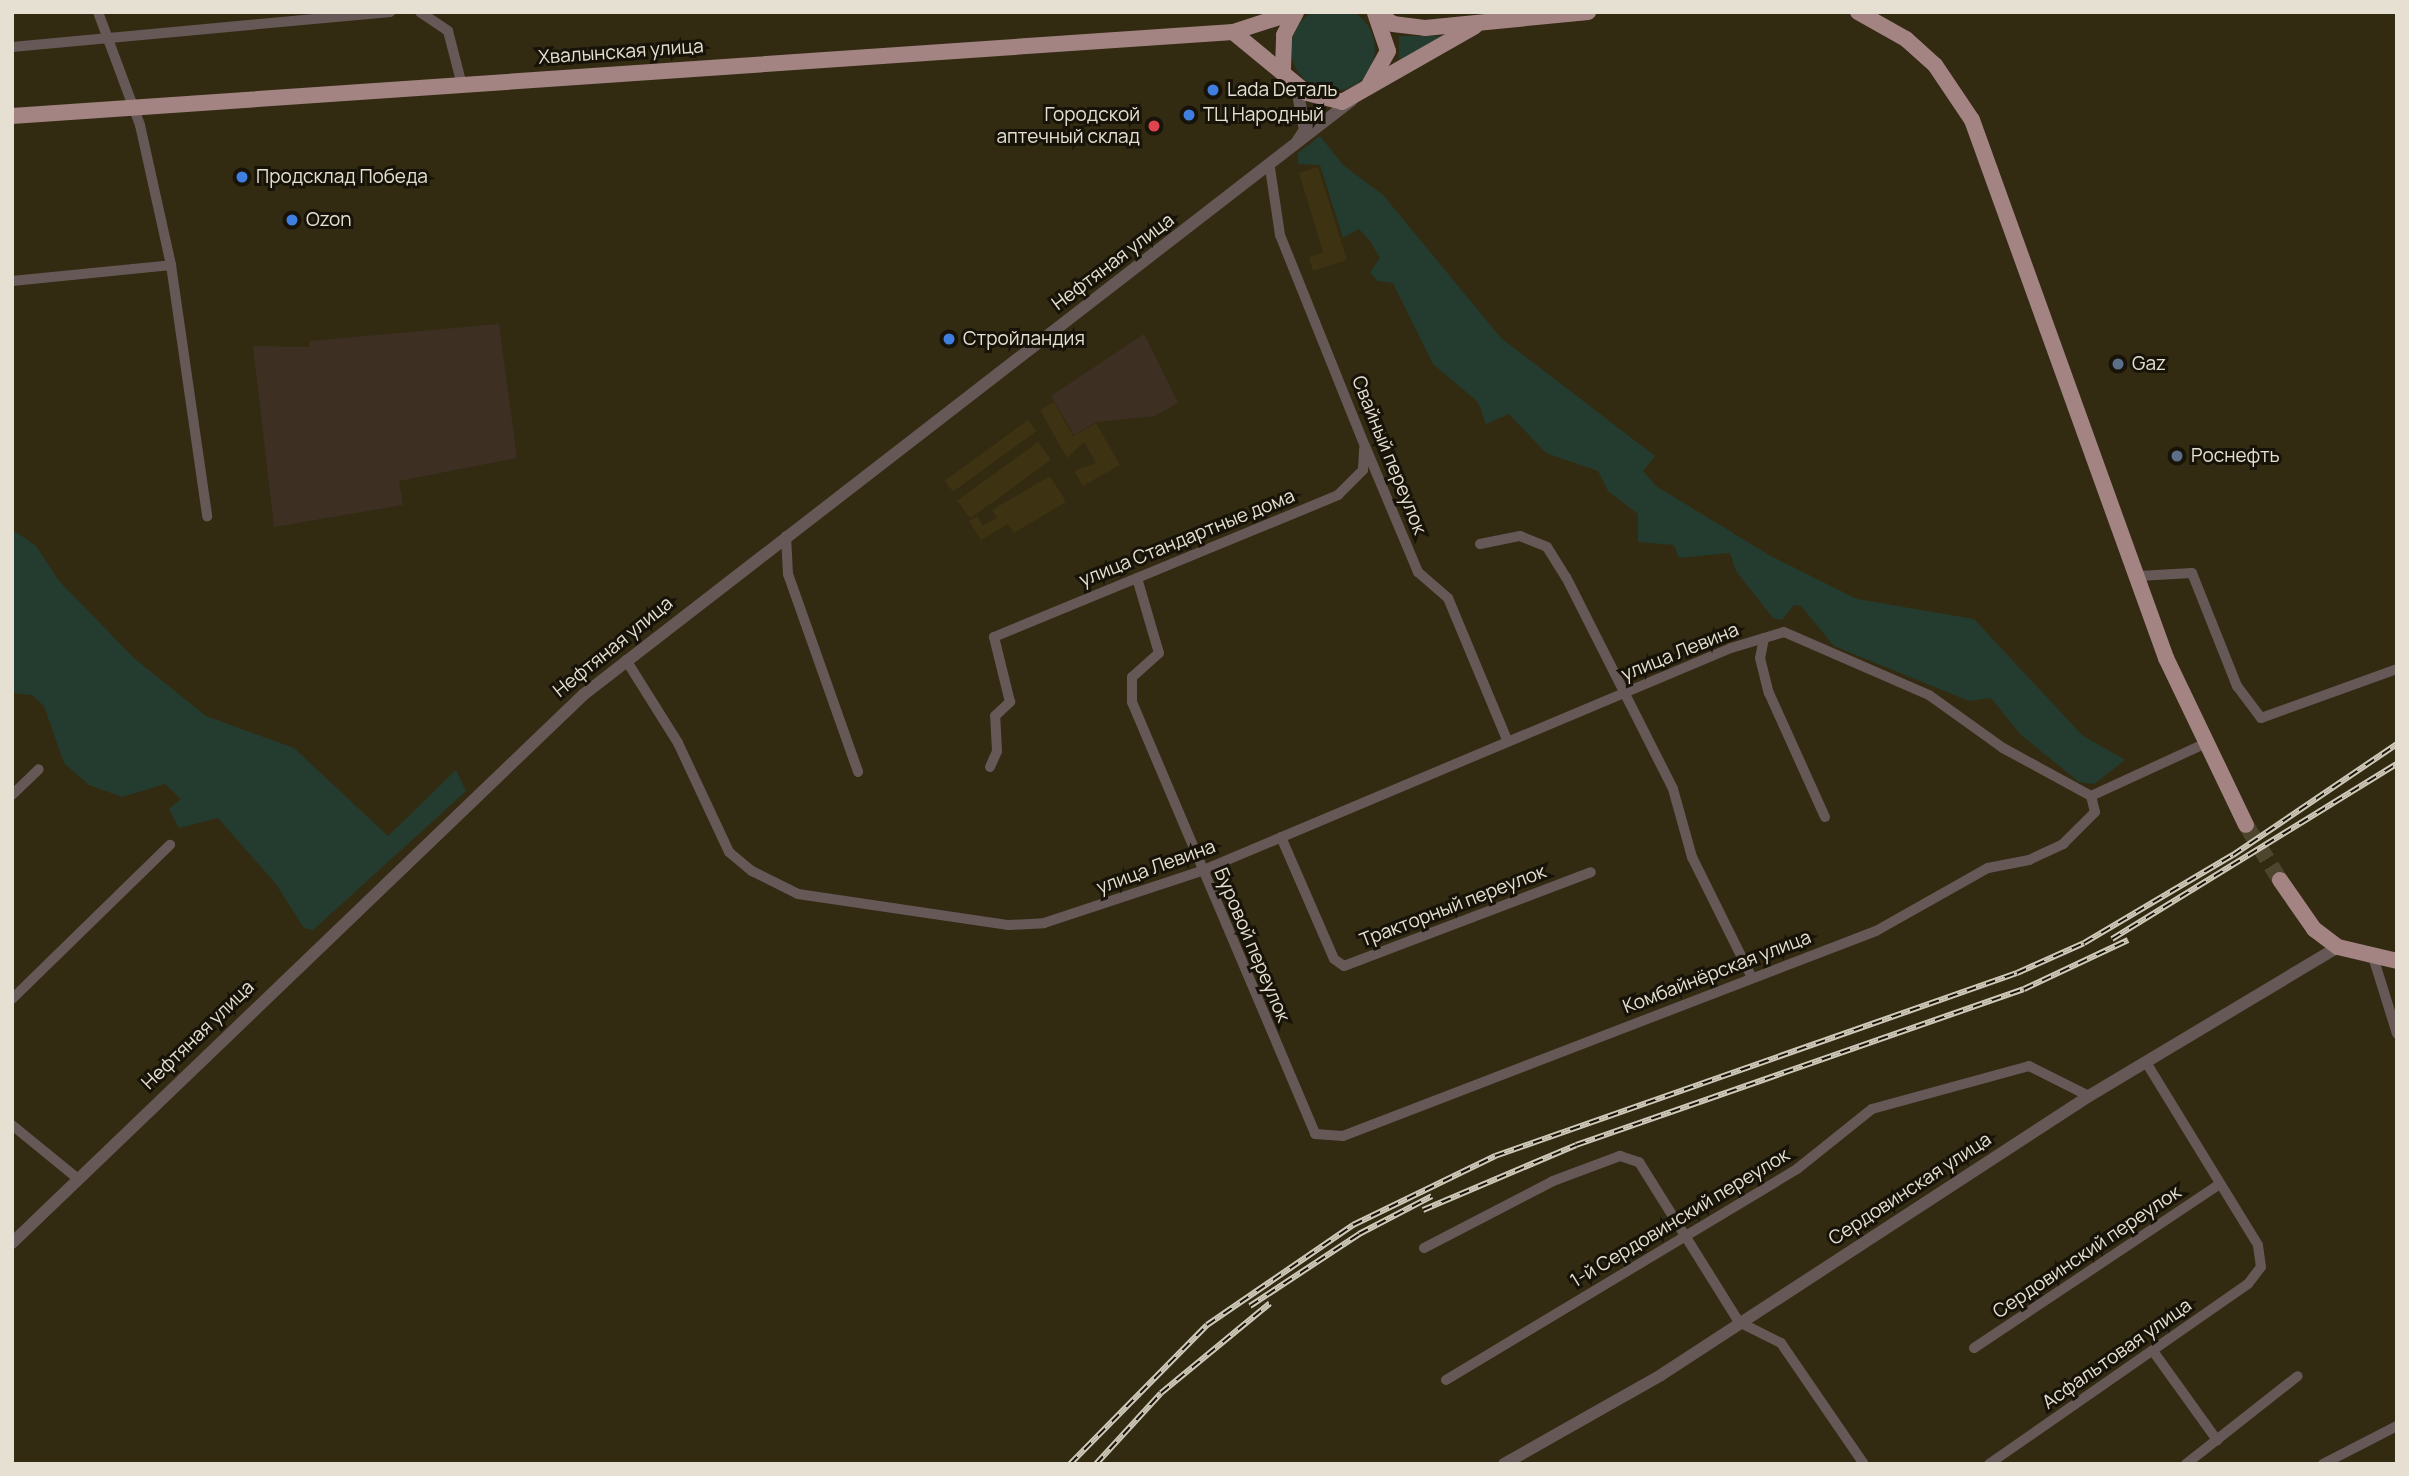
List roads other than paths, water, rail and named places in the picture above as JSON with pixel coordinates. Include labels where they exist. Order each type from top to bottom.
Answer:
[{"type":"main road","name":"Хвалынская улица","points":[[12,116],[1233,32],[1295,12]]},
{"type":"main road","points":[[1283,68],[1284,35],[1295,12]]},
{"type":"main road","points":[[1375,12],[1404,27],[1475,26],[1588,12]]},
{"type":"main road","points":[[1360,95],[1384,68],[1388,51],[1375,12]]},
{"type":"main road","points":[[1859,12],[1906,38],[1935,65],[1972,120],[2202,745],[2246,825]]},
{"type":"main road","points":[[1233,32],[1283,68],[1296,84],[1318,99],[1360,95],[1475,26]]},
{"type":"main road","points":[[2280,880],[2314,929],[2338,947],[2374,960],[2397,961]]},
{"type":"street","points":[[98,12],[103,39],[129,108],[139,125],[170,265],[207,516]]},
{"type":"street","points":[[12,47],[390,12]]},
{"type":"street","points":[[420,12],[448,31],[462,85]]},
{"type":"street","points":[[1295,147],[1305,130],[1296,84]]},
{"type":"street","name":"Нефтяная улица","points":[[12,1243],[520,750],[626,660],[1270,168],[1360,95]]},
{"type":"street","name":"Свайный переулок","points":[[1270,168],[1280,235],[1364,446],[1418,572],[1448,598],[1507,740]]},
{"type":"street","points":[[12,281],[170,265]]},
{"type":"street","name":"улица Стандартные дома","points":[[990,767],[997,751],[995,716],[1010,702],[994,637],[1349,489],[1363,470],[1364,446]]},
{"type":"street","points":[[786,536],[788,574],[858,772]]},
{"type":"street","points":[[1480,544],[1520,536],[1547,547],[1673,789],[1692,857],[1751,976]]},
{"type":"street","points":[[2138,576],[2192,573],[2237,686],[2261,718],[2397,669]]},
{"type":"street","name":"Буровой переулок","points":[[1137,578],[1159,653],[1132,677],[1132,702],[1201,871],[1315,1134]]},
{"type":"street","name":"улица Левина","points":[[626,660],[678,743],[729,852],[798,894],[1009,925],[1044,923],[1201,871],[1507,740],[1784,632],[1929,695],[2003,748],[2091,796]]},
{"type":"street","points":[[1764,638],[1760,658],[1769,693],[1825,817]]},
{"type":"street","points":[[2091,796],[2202,745]]},
{"type":"street","points":[[12,795],[39,769]]},
{"type":"street","name":"Комбайнёрская улица","points":[[1315,1134],[1343,1136],[1894,922],[1988,868],[2029,860],[2063,844],[2095,812],[2091,796]]},
{"type":"street","name":"Тракторный переулок","points":[[1281,837],[1334,959],[1344,966],[1591,873]]},
{"type":"street","points":[[12,999],[170,845]]},
{"type":"street","name":"Сердовинская улица","points":[[1504,1464],[1739,1322],[2090,1096],[2338,947]]},
{"type":"street","points":[[2374,960],[2397,1034]]},
{"type":"street","points":[[2147,1064],[2218,1185]]},
{"type":"street","name":"1-й Сердовинский переулок","points":[[1446,1380],[1797,1169],[1872,1109],[2029,1066],[2090,1096]]},
{"type":"street","points":[[12,1125],[77,1178]]},
{"type":"street","points":[[1424,1248],[1553,1181],[1620,1156],[1639,1162],[1739,1322],[1782,1343],[1864,1464]]},
{"type":"street","name":"Асфальтовая улица","points":[[1989,1464],[2248,1284],[2261,1267],[2258,1245],[2218,1185]]},
{"type":"street","name":"Сердовинский переулок","points":[[1974,1348],[2218,1185]]},
{"type":"street","points":[[2153,1351],[2217,1440]]},
{"type":"street","points":[[2186,1464],[2298,1377]]},
{"type":"street","points":[[2323,1464],[2397,1426]]},
{"type":"tunnel","points":[[2246,825],[2280,880]]},
{"type":"railway","points":[[1070,1464],[1207,1325],[1353,1225],[1495,1156],[2017,973],[2084,943],[2233,855],[2397,744]]},
{"type":"railway","points":[[2112,939],[2397,764]]},
{"type":"railway","points":[[1423,1210],[1576,1145],[2024,989],[2128,940]]},
{"type":"railway","points":[[1250,1306],[1359,1234],[1432,1196]]},
{"type":"railway","points":[[1096,1464],[1161,1393],[1270,1303]]},
{"type":"place","name":"Lada Dеталь","points":[[1213,90]]},
{"type":"place","name":"ТЦ Народный","points":[[1189,115]]},
{"type":"place","name":"Городской аптечный склад","points":[[1154,126]]},
{"type":"place","name":"Продсклад Победа","points":[[242,177]]},
{"type":"place","name":"Ozon","points":[[292,220]]},
{"type":"place","name":"Стройландия","points":[[949,339]]},
{"type":"place","name":"Gaz","points":[[2118,364]]},
{"type":"place","name":"Роснефть","points":[[2177,456]]}]
